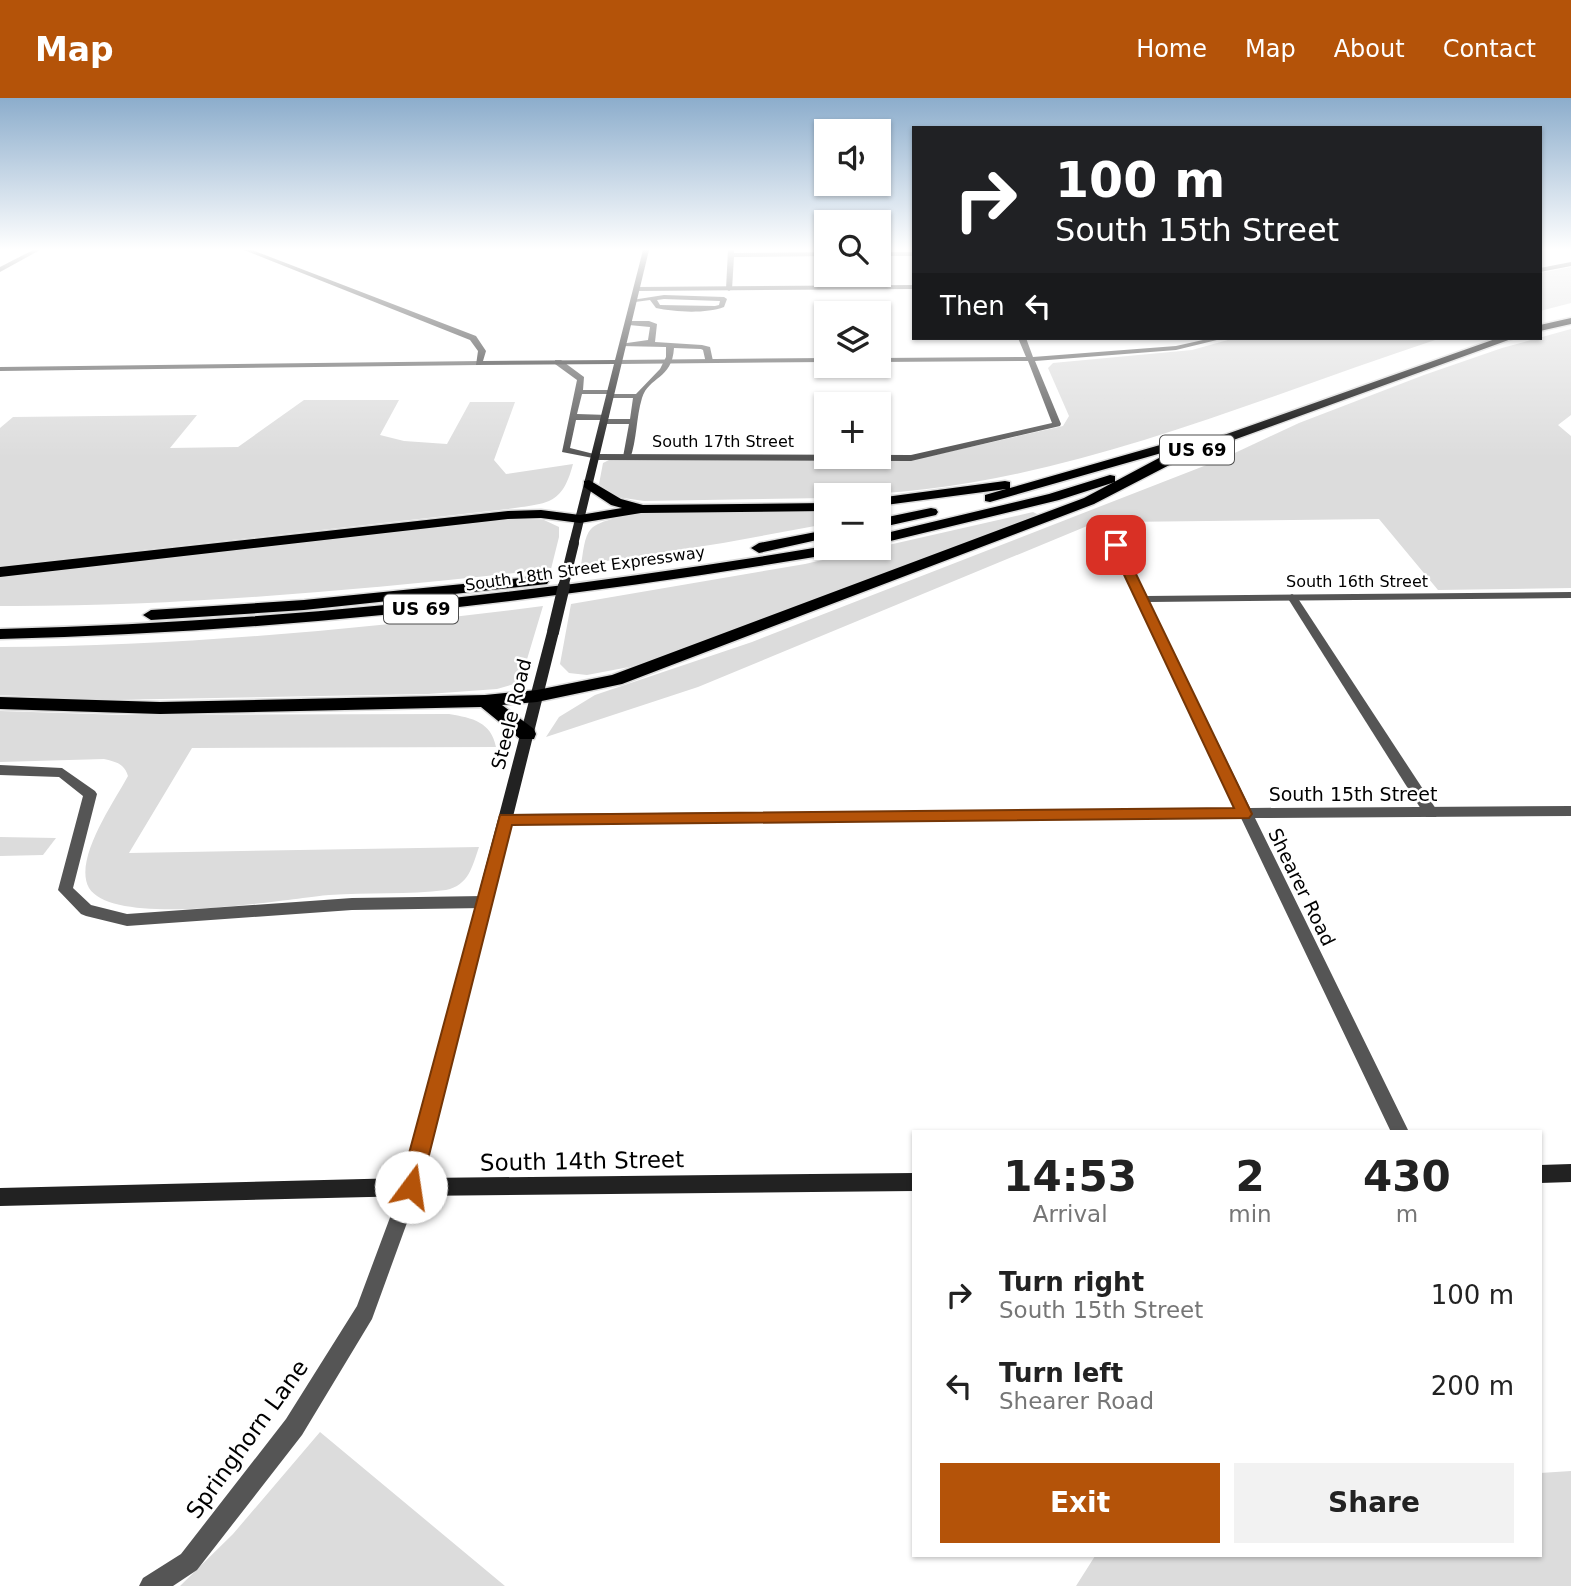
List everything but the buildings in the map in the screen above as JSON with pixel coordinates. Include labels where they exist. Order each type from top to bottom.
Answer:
[{"type":"highway","points":[[1542,328],[1571,321]]},
{"type":"highway","name":"US 69","points":[[891,521],[981,501],[1168,447],[1464,340]]},
{"type":"highway","name":"US 69","points":[[891,537],[1054,497],[1176,457],[1502,340]]},
{"type":"highway","points":[[0,703],[160,708],[485,701],[537,696],[616,680],[1089,501],[1176,457]]},
{"type":"highway","points":[[891,500],[1073,474]]},
{"type":"highway","points":[[589,484],[616,502],[641,509]]},
{"type":"highway","points":[[0,572],[508,515],[541,514],[580,519],[641,509],[814,507]]},
{"type":"highway","name":"South 18th Street Expressway","points":[[0,620],[304,605],[645,567],[814,536]]},
{"type":"highway","name":"South 18th Street Expressway","points":[[0,634],[198,627],[449,607],[610,586],[814,552]]},
{"type":"highway","points":[[485,701],[527,734]]},
{"type":"main road","points":[[425,319],[473,338],[482,351],[479,363],[618,362]]},
{"type":"main road","name":"Steele Road","points":[[411,1187],[630,319]]},
{"type":"main road","points":[[1542,1174],[1571,1173]]},
{"type":"main road","name":"South 14th Street","points":[[0,1197],[411,1187],[912,1182]]},
{"type":"street","points":[[629,323],[649,323],[654,326],[651,342],[647,344]]},
{"type":"street","points":[[1023,340],[1032,359]]},
{"type":"street","points":[[891,360],[1032,359],[1175,348],[1212,340]]},
{"type":"street","points":[[624,344],[702,347],[707,349],[709,361]]},
{"type":"street","points":[[628,457],[638,396],[642,387],[664,372],[670,361],[670,347]]},
{"type":"street","name":"South 17th Street","points":[[595,457],[911,458],[1057,424],[1032,359]]},
{"type":"street","points":[[618,362],[814,360]]},
{"type":"street","points":[[558,362],[578,374],[581,379],[565,450],[595,457]]},
{"type":"street","points":[[0,369],[479,363]]},
{"type":"street","points":[[579,392],[638,396]]},
{"type":"street","points":[[573,417],[633,421]]},
{"type":"street","name":"Shearer Road","points":[[1116,545],[1244,814],[1400,1130]]},
{"type":"street","name":"South 16th Street","points":[[1143,599],[1571,595]]},
{"type":"street","points":[[1292,597],[1431,813]]},
{"type":"street","points":[[0,770],[62,773],[90,794],[65,890],[86,910],[127,919],[352,904],[484,902]]},
{"type":"street","name":"South 15th Street","points":[[505,819],[1571,811]]},
{"type":"street","name":"Springhorn Lane","points":[[151,1586],[189,1562],[294,1427],[365,1312],[411,1187]]},
{"type":"shaded area","points":[[1571,329],[1571,415],[1558,425],[1571,436],[1571,588],[1438,590],[1379,519],[1120,522],[1127,539],[1101,540],[1092,524],[698,687],[546,737],[559,717],[595,695],[752,642],[1222,459],[1299,423],[1424,375],[1502,348],[1531,340],[1542,340],[1542,337]]},
{"type":"shaded area","points":[[1228,340],[1435,340],[1139,442],[985,480],[891,492],[891,483],[814,483],[814,498],[644,501],[617,497],[599,484],[603,463],[609,460],[814,457],[814,469],[891,469],[891,456],[930,456],[1063,426],[1069,416],[1048,368],[1053,363],[1192,350]]},
{"type":"shaded area","points":[[304,400],[399,400],[380,435],[404,441],[447,444],[470,402],[515,402],[494,460],[506,474],[573,464],[569,478],[558,495],[533,505],[0,566],[0,428],[13,417],[197,415],[170,448],[238,447]]},
{"type":"shaded area","points":[[814,509],[814,526],[581,565],[589,532],[607,521],[666,512]]},
{"type":"shaded area","points":[[1033,512],[1039,515],[682,650],[629,667],[587,675],[569,673],[560,664],[571,604],[823,560],[891,560],[891,544]]},
{"type":"shaded area","points":[[517,519],[544,520],[559,527],[551,569],[345,590],[207,600],[0,606],[0,577]]},
{"type":"shaded area","points":[[543,606],[522,676],[514,684],[497,689],[428,694],[106,700],[0,695],[0,647],[272,635]]},
{"type":"shaded area","points":[[0,711],[124,715],[449,714],[466,717],[480,723],[490,732],[496,747],[192,748],[129,853],[479,847],[465,879],[454,888],[446,890],[329,895],[202,908],[131,907],[105,900],[89,888],[86,862],[97,831],[128,776],[124,768],[104,759],[0,762]]},
{"type":"shaded area","points":[[0,837],[56,838],[43,855],[0,856]]},
{"type":"shaded area","points":[[320,1432],[505,1586],[180,1586],[233,1534]]},
{"type":"shaded area","points":[[1571,1471],[1571,1586],[1076,1586],[1094,1557],[1542,1557],[1542,1473]]},
{"type":"route","points":[[411,1187],[505,819],[1244,814],[1116,545]]}]
